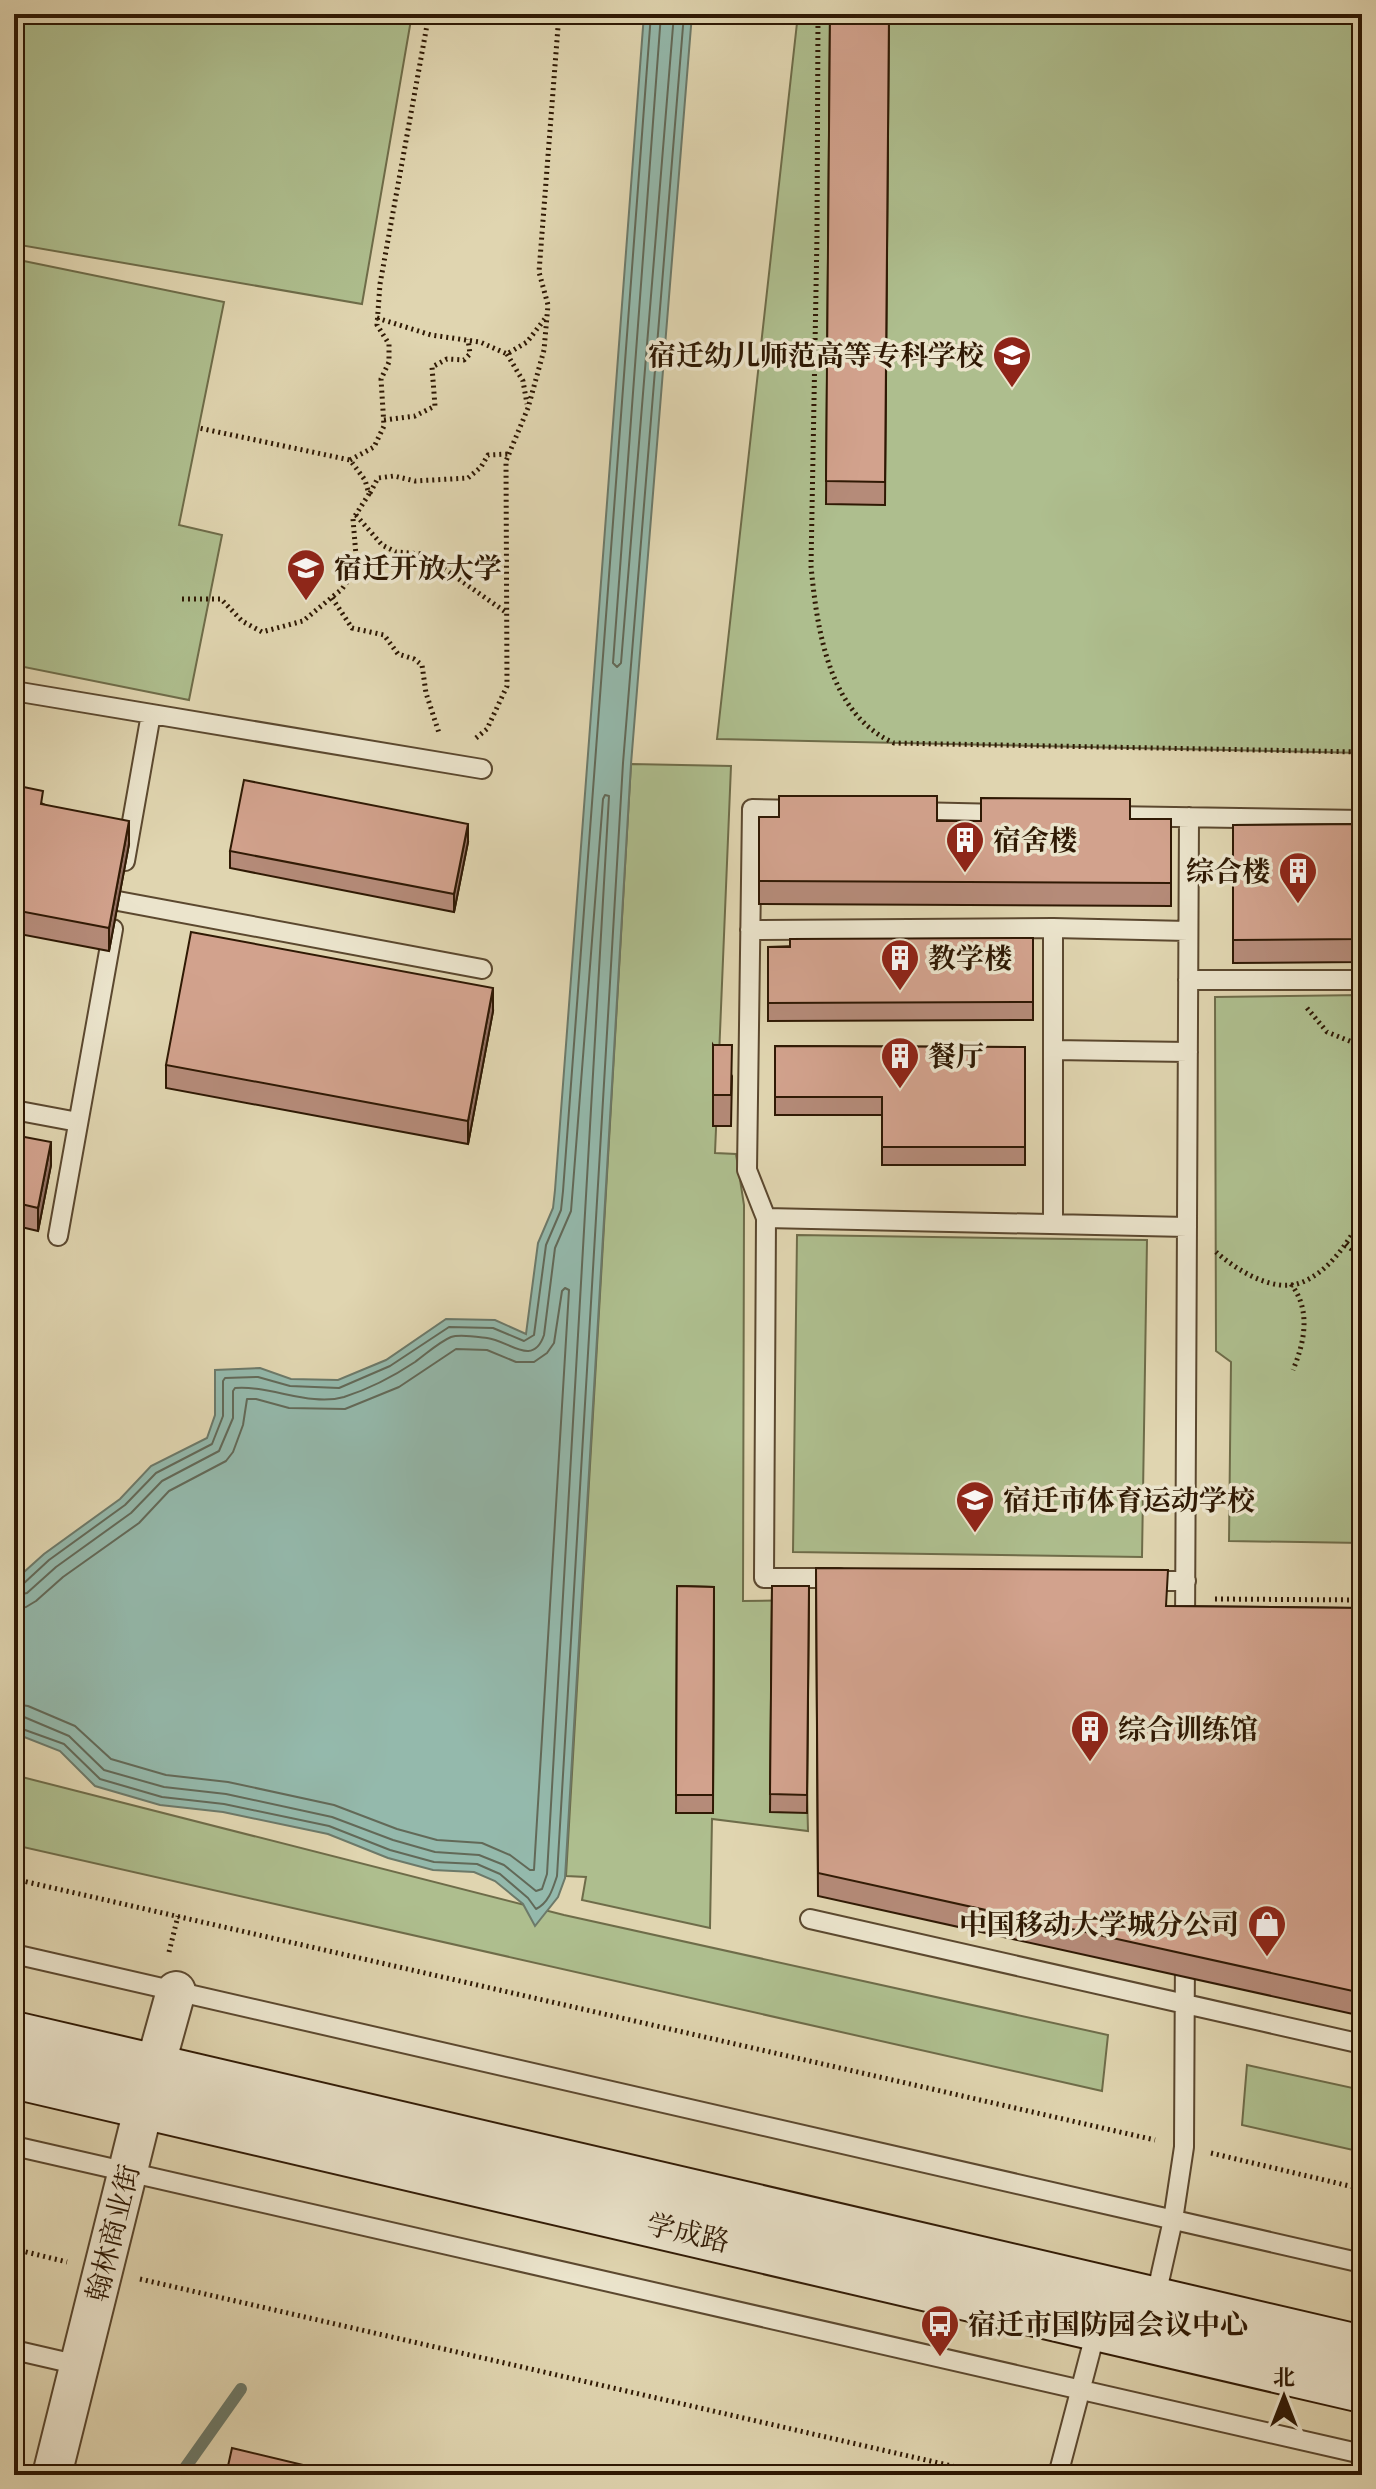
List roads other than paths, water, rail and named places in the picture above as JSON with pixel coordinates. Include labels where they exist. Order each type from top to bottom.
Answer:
[{"type":"main road","name":"学成路","points":[[14,2034],[149,2087],[1102,2308],[1362,2390]]},
{"type":"main road","name":"学成路","points":[[14,2076],[149,2087]]},
{"type":"main road","name":"学成路","points":[[1102,2308],[1155,2300],[1362,2348]]},
{"type":"street","name":"翰林商业街","points":[[52,2475],[176,1991]]},
{"type":"lane","points":[[14,691],[482,769]]},
{"type":"lane","points":[[58,1236],[151,714]]},
{"type":"lane","points":[[815,810],[752,809],[747,1170],[766,1218],[764,1578],[858,1578]]},
{"type":"lane","points":[[893,812],[1018,814]]},
{"type":"lane","points":[[1096,816],[1362,820]]},
{"type":"lane","points":[[1185,1646],[1189,817]]},
{"type":"lane","points":[[118,901],[482,969]]},
{"type":"lane","points":[[750,930],[1053,928],[1188,931]]},
{"type":"lane","points":[[1053,928],[1053,1224]]},
{"type":"lane","points":[[1188,980],[1362,980]]},
{"type":"lane","points":[[1053,1050],[1188,1052]]},
{"type":"lane","points":[[14,1110],[78,1122]]},
{"type":"lane","points":[[766,1218],[1187,1227]]},
{"type":"lane","points":[[1123,1581],[1186,1590]]},
{"type":"lane","points":[[810,1919],[1362,2044]]},
{"type":"lane","points":[[1155,2300],[1173,2220],[1184,2147],[1185,1941]]},
{"type":"lane","points":[[14,1954],[1362,2263]]},
{"type":"lane","points":[[14,2146],[1362,2454]]},
{"type":"lane","points":[[1058,2475],[1102,2308]]},
{"type":"lane","points":[[14,2350],[79,2365]]},
{"type":"water","points":[[644,14],[692,14],[631,764],[565,1878],[558,1897],[535,1926],[523,1904],[495,1881],[474,1872],[433,1870],[388,1858],[328,1834],[223,1812],[160,1805],[95,1786],[60,1751],[14,1733],[14,1581],[44,1554],[120,1499],[151,1466],[207,1438],[215,1415],[215,1370],[260,1368],[291,1379],[338,1380],[386,1360],[446,1319],[495,1320],[526,1334],[538,1243],[553,1208],[555,1190]]},
{"type":"waterway","points":[[180,2475],[241,2389]]},
{"type":"place","name":"宿迁幼儿师范高等专科学校","points":[[1012,389]]},
{"type":"place","name":"宿迁开放大学","points":[[306,602]]},
{"type":"place","name":"宿舍楼","points":[[965,874]]},
{"type":"place","name":"综合楼","points":[[1298,905]]},
{"type":"place","name":"教学楼","points":[[900,992]]},
{"type":"place","name":"餐厅","points":[[900,1090]]},
{"type":"place","name":"宿迁市体育运动学校","points":[[975,1534]]},
{"type":"place","name":"综合训练馆","points":[[1090,1763]]},
{"type":"place","name":"中国移动大学城分公司","points":[[1267,1958]]},
{"type":"place","name":"宿迁市国防园会议中心","points":[[940,2358]]}]
